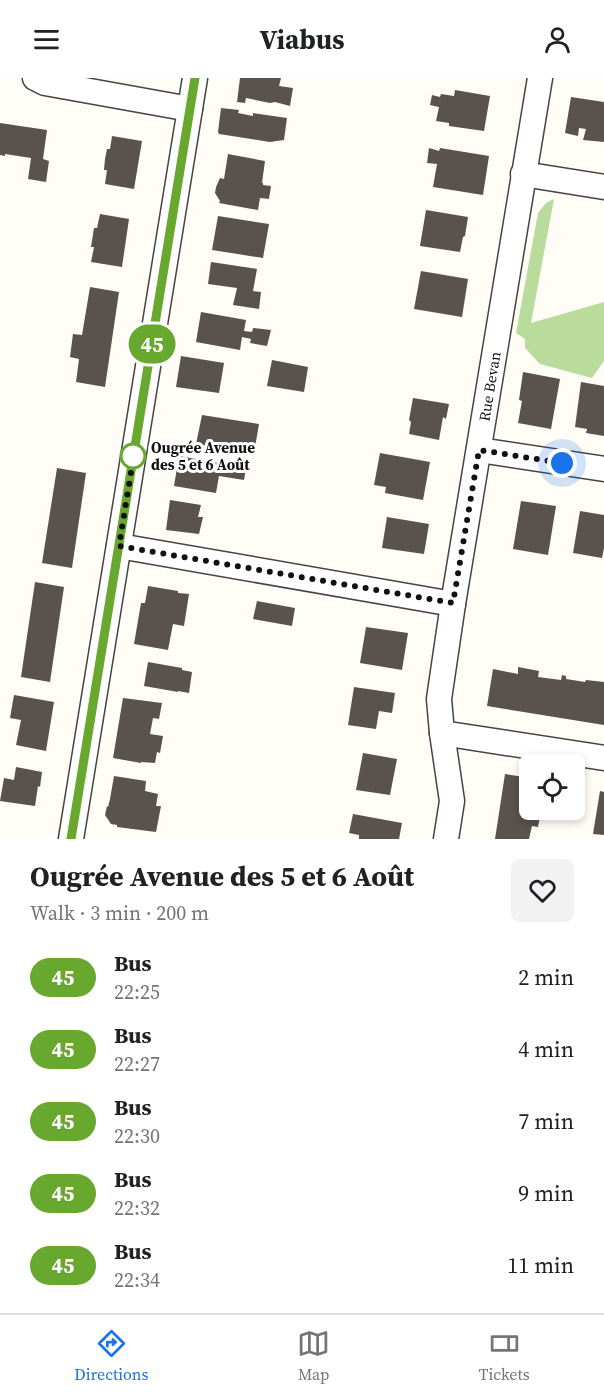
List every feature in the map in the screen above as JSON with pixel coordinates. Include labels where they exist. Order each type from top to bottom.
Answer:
[{"type":"street","points":[[36,78],[45,83],[190,109]]},
{"type":"street","points":[[70,839],[195,78]]},
{"type":"street","name":"Rue Bevan","points":[[446,839],[452,801],[441,733],[439,699],[540,78]]},
{"type":"street","points":[[523,174],[604,187]]},
{"type":"street","points":[[479,450],[604,469]]},
{"type":"street","points":[[119,546],[453,603]]},
{"type":"street","points":[[441,733],[604,758]]},
{"type":"green space","points":[[554,199],[531,323],[604,302],[604,361],[592,378],[540,364],[525,348],[525,339],[516,333],[538,213],[546,203]]},
{"type":"building","points":[[240,78],[281,78],[279,86],[293,88],[290,106],[246,98],[245,103],[237,102]]},
{"type":"building","points":[[455,90],[490,96],[484,131],[449,126],[449,123],[436,121],[439,107],[430,105],[432,95],[454,96]]},
{"type":"building","points":[[571,97],[604,102],[604,142],[583,140],[586,129],[579,128],[578,136],[565,133]]},
{"type":"building","points":[[221,108],[239,110],[238,113],[253,116],[253,113],[287,118],[284,140],[270,142],[219,134]]},
{"type":"building","points":[[0,123],[47,130],[43,159],[49,161],[46,182],[28,179],[31,158],[0,155]]},
{"type":"building","points":[[112,136],[142,141],[134,189],[105,184],[107,170],[104,170],[105,159],[107,149],[110,149]]},
{"type":"building","points":[[429,148],[489,156],[483,195],[433,187],[437,164],[427,163]]},
{"type":"building","points":[[228,154],[265,161],[262,183],[271,186],[269,199],[260,198],[258,210],[219,203],[215,193],[216,187],[220,178],[224,179]]},
{"type":"building","points":[[426,210],[468,217],[460,252],[420,246]]},
{"type":"building","points":[[100,214],[129,219],[122,267],[91,262],[94,228],[97,228]]},
{"type":"building","points":[[218,216],[269,224],[263,258],[212,250]]},
{"type":"building","points":[[211,262],[257,269],[253,291],[261,292],[259,309],[233,305],[237,288],[208,284]]},
{"type":"building","points":[[421,271],[468,279],[462,317],[414,309]]},
{"type":"building","points":[[90,287],[119,292],[105,387],[76,382],[79,359],[70,357],[73,334],[82,335]]},
{"type":"building","points":[[201,312],[246,320],[244,331],[252,332],[253,328],[271,330],[267,346],[250,343],[251,339],[242,337],[240,350],[196,342]]},
{"type":"building","points":[[181,356],[224,363],[219,393],[176,387]]},
{"type":"building","points":[[272,360],[308,367],[304,392],[267,386]]},
{"type":"building","points":[[523,372],[560,379],[551,429],[518,423],[522,401],[519,400]]},
{"type":"building","points":[[581,382],[604,386],[604,436],[586,433],[587,429],[575,427]]},
{"type":"building","points":[[413,398],[449,404],[446,419],[443,417],[439,440],[409,434]]},
{"type":"building","points":[[202,415],[259,424],[254,453],[196,444]]},
{"type":"building","points":[[380,453],[430,462],[423,500],[385,493],[386,487],[374,485]]},
{"type":"building","points":[[179,456],[246,468],[244,480],[219,476],[216,493],[174,486]]},
{"type":"building","points":[[57,468],[86,473],[72,568],[42,563]]},
{"type":"building","points":[[170,500],[201,505],[198,517],[203,517],[199,534],[166,530]]},
{"type":"building","points":[[521,501],[556,506],[548,555],[513,549]]},
{"type":"building","points":[[580,511],[604,515],[602,558],[573,553]]},
{"type":"building","points":[[387,517],[429,524],[424,554],[382,548]]},
{"type":"building","points":[[35,582],[64,587],[50,682],[21,677]]},
{"type":"building","points":[[148,586],[189,594],[184,626],[173,624],[168,650],[134,644],[141,603],[145,603]]},
{"type":"building","points":[[257,601],[295,608],[292,626],[253,619]]},
{"type":"building","points":[[366,627],[408,633],[402,670],[360,663]]},
{"type":"building","points":[[148,662],[192,672],[189,693],[144,686]]},
{"type":"building","points":[[518,667],[539,671],[538,677],[561,680],[562,675],[566,676],[566,679],[604,682],[604,725],[487,706],[493,669],[518,674]]},
{"type":"building","points":[[354,687],[395,693],[392,713],[379,711],[376,729],[348,725]]},
{"type":"building","points":[[14,695],[54,702],[46,751],[16,745],[21,720],[10,718]]},
{"type":"building","points":[[123,698],[162,703],[159,719],[153,718],[150,734],[163,736],[160,753],[157,752],[155,763],[113,758]]},
{"type":"building","points":[[363,753],[397,759],[390,795],[356,790]]},
{"type":"building","points":[[16,767],[42,772],[35,806],[0,801],[4,778],[14,780]]},
{"type":"building","points":[[505,774],[519,776],[519,820],[539,820],[538,827],[532,826],[529,839],[495,839]]},
{"type":"building","points":[[114,776],[146,781],[145,791],[158,794],[156,806],[161,806],[156,832],[117,827],[111,824],[105,815]]},
{"type":"building","points":[[600,791],[604,792],[604,835],[593,834]]},
{"type":"building","points":[[353,814],[402,823],[399,839],[359,839],[359,835],[349,833]]},
{"type":"bus line","name":"45","points":[[71,839],[195,78]]},
{"type":"place","name":"Ougrée Avenue des 5 et 6 Août","points":[[133,456]]},
{"type":"route","points":[[133,456],[134,454],[119,546],[453,603],[479,450],[562,463]]}]
